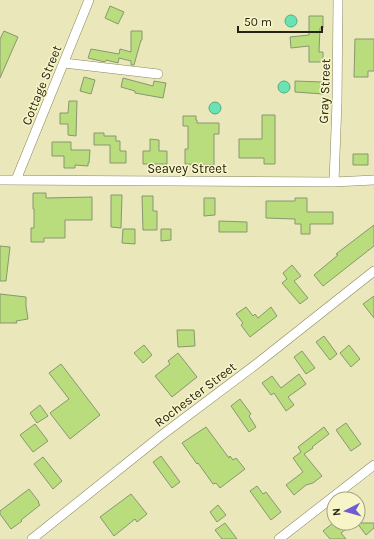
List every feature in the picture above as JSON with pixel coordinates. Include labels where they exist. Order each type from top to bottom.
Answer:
[{"type":"street","name":"Cottage Street","points":[[16,180],[89,0]]},
{"type":"street","name":"Gray Street","points":[[334,182],[338,0]]},
{"type":"street","points":[[64,63],[158,74]]},
{"type":"street","name":"Seavey Street","points":[[0,180],[334,182],[374,180]]},
{"type":"street","name":"Rochester Street","points":[[32,539],[156,440],[259,362],[374,271]]},
{"type":"street","points":[[279,539],[374,465]]},
{"type":"shaded area","points":[[289,15],[293,15],[297,21],[293,27],[289,27],[285,23],[285,19]]},
{"type":"shaded area","points":[[282,81],[286,81],[290,87],[286,93],[282,93],[278,89],[278,85]]},
{"type":"shaded area","points":[[213,102],[217,102],[221,108],[217,114],[213,114],[209,110],[209,106]]},
{"type":"building","points":[[110,6],[124,12],[118,24],[105,18]]},
{"type":"building","points":[[309,16],[323,16],[323,28],[320,28],[319,52],[323,52],[323,62],[309,62],[309,46],[291,48],[290,37],[309,35]]},
{"type":"building","points":[[4,31],[18,37],[0,78],[0,39]]},
{"type":"building","points":[[131,31],[142,31],[142,40],[134,65],[131,65],[131,61],[119,58],[118,63],[88,58],[91,49],[119,54],[120,49],[131,52]]},
{"type":"building","points":[[355,39],[374,39],[374,71],[368,71],[368,77],[354,77]]},
{"type":"building","points":[[84,77],[95,80],[91,94],[80,91]]},
{"type":"building","points":[[123,78],[153,86],[154,81],[166,83],[163,98],[135,93],[135,91],[121,87]]},
{"type":"building","points":[[295,81],[323,82],[323,94],[295,92]]},
{"type":"building","points":[[69,101],[77,101],[76,136],[68,135],[68,124],[60,124],[60,113],[68,113]]},
{"type":"building","points":[[262,115],[275,115],[275,164],[264,164],[264,158],[239,158],[239,139],[262,139]]},
{"type":"building","points":[[183,116],[196,116],[197,123],[219,123],[219,134],[214,134],[214,165],[185,164],[185,149],[188,149],[188,126],[183,126]]},
{"type":"building","points":[[94,133],[104,133],[104,136],[116,136],[116,141],[120,141],[120,151],[126,151],[126,163],[110,163],[110,145],[94,145]]},
{"type":"building","points":[[150,139],[159,140],[159,151],[167,151],[167,164],[143,164],[143,151],[150,151]]},
{"type":"building","points":[[52,142],[71,142],[71,150],[90,150],[88,166],[75,165],[75,168],[64,168],[64,156],[52,156]]},
{"type":"building","points":[[353,154],[368,154],[368,165],[353,165]]},
{"type":"building","points":[[33,193],[46,193],[46,198],[92,197],[92,220],[65,220],[65,238],[44,238],[44,242],[31,242],[31,228],[34,228]]},
{"type":"building","points":[[111,195],[122,195],[121,228],[111,227]]},
{"type":"building","points":[[142,196],[153,196],[153,211],[157,211],[157,230],[143,230]]},
{"type":"building","points":[[204,198],[215,198],[215,215],[204,216]]},
{"type":"building","points":[[295,198],[307,198],[307,212],[333,212],[333,224],[310,224],[310,234],[301,234],[301,224],[295,224],[295,219],[266,218],[266,201],[295,201]]},
{"type":"building","points":[[219,221],[247,222],[247,232],[219,232]]},
{"type":"building","points":[[374,225],[374,246],[323,286],[314,275],[338,255],[336,254]]},
{"type":"building","points":[[123,229],[135,229],[135,244],[122,243]]},
{"type":"building","points":[[161,229],[171,229],[171,240],[161,241]]},
{"type":"building","points":[[0,246],[10,247],[6,281],[0,281]]},
{"type":"building","points":[[292,265],[301,276],[294,281],[308,298],[300,304],[282,283],[287,279],[283,273]]},
{"type":"building","points":[[0,294],[26,297],[28,319],[16,321],[17,323],[0,323]]},
{"type":"building","points":[[374,296],[374,318],[363,304]]},
{"type":"building","points":[[246,307],[253,316],[255,314],[258,318],[271,307],[277,316],[250,337],[241,325],[243,323],[236,314]]},
{"type":"building","points":[[177,330],[194,330],[195,346],[178,347]]},
{"type":"building","points":[[324,336],[337,354],[330,360],[316,342]]},
{"type":"building","points":[[144,345],[152,355],[143,363],[134,353]]},
{"type":"building","points":[[349,345],[360,359],[351,367],[340,353]]},
{"type":"building","points":[[302,351],[315,368],[306,374],[294,357]]},
{"type":"building","points":[[178,353],[197,377],[172,397],[155,376],[170,364],[168,361]]},
{"type":"building","points":[[61,364],[100,415],[70,439],[50,413],[69,399],[49,373]]},
{"type":"building","points":[[299,374],[306,384],[288,397],[294,405],[286,411],[274,393],[271,395],[262,383],[272,376],[281,388]]},
{"type":"building","points":[[240,399],[251,414],[249,416],[256,427],[249,432],[231,406]]},
{"type":"building","points":[[40,405],[48,416],[37,423],[30,413]]},
{"type":"building","points":[[346,423],[361,444],[351,451],[336,430]]},
{"type":"building","points":[[35,424],[48,441],[33,452],[20,435]]},
{"type":"building","points":[[206,427],[229,458],[230,456],[233,460],[236,458],[245,469],[220,488],[216,483],[213,484],[182,443]]},
{"type":"building","points":[[324,427],[329,434],[304,454],[322,476],[313,483],[306,485],[294,495],[286,485],[303,472],[293,458],[301,452],[298,447]]},
{"type":"building","points":[[161,456],[180,482],[172,488],[153,462]]},
{"type":"building","points":[[43,457],[62,481],[53,489],[34,464]]},
{"type":"building","points":[[257,486],[263,494],[266,492],[281,512],[271,520],[250,491]]},
{"type":"building","points":[[29,489],[40,505],[11,529],[0,514],[0,511]]},
{"type":"building","points":[[131,494],[147,514],[137,522],[135,519],[114,536],[100,517]]},
{"type":"building","points":[[218,505],[226,515],[217,522],[210,512]]},
{"type":"building","points":[[225,523],[237,539],[222,539],[215,530]]},
{"type":"building","points":[[366,523],[374,523],[374,528],[366,535],[363,531],[366,531]]},
{"type":"building","points":[[326,529],[326,531],[344,531],[341,533],[346,539],[330,539],[323,531]]}]
